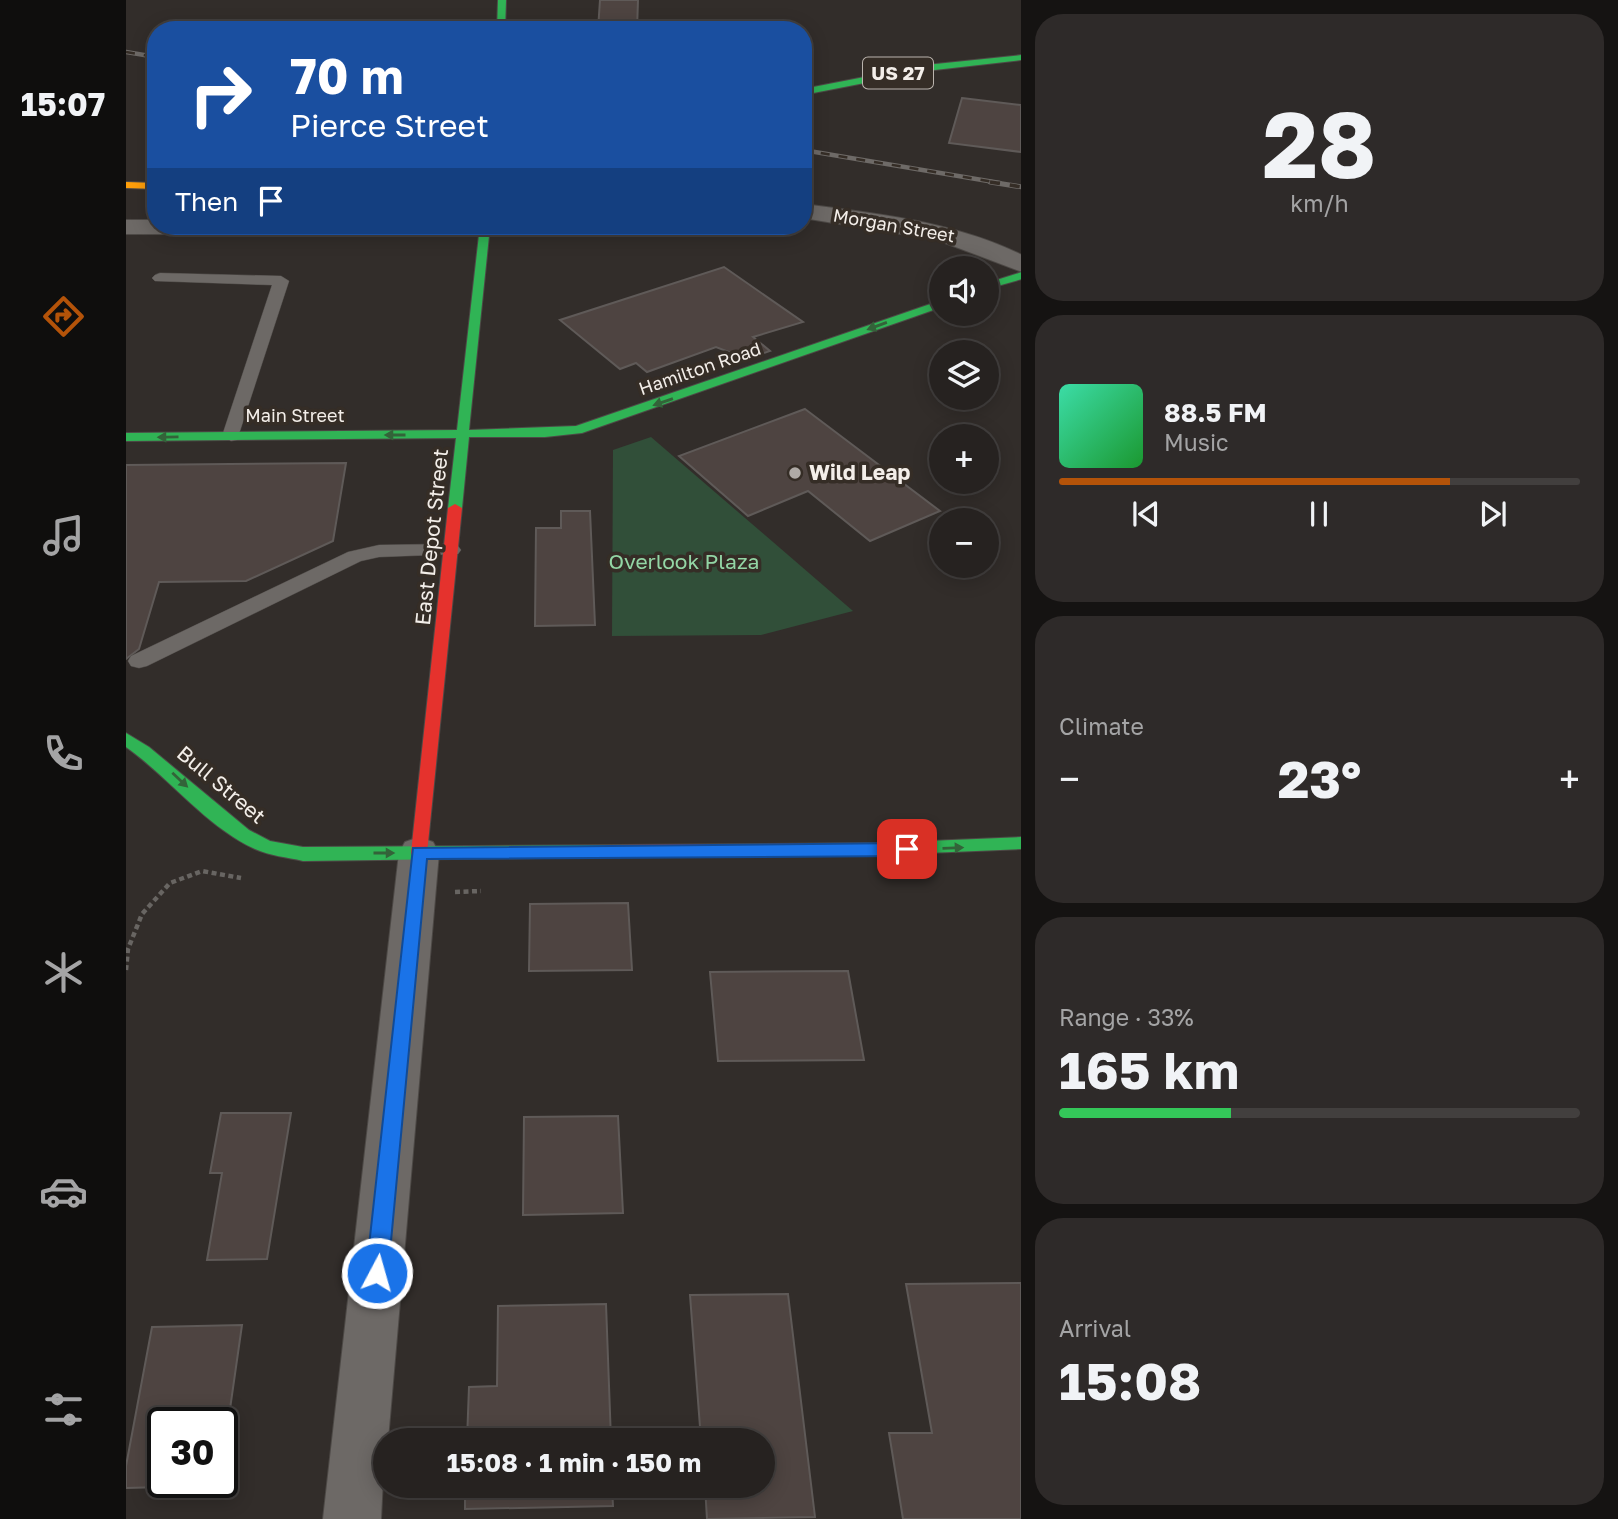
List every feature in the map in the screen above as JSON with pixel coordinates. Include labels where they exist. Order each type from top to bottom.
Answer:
[{"type":"main road","points":[[501,21],[502,0]]},
{"type":"main road","name":"US 27","points":[[812,90],[926,68],[1021,57]]},
{"type":"main road","points":[[126,185],[147,186]]},
{"type":"main road","name":"East Depot Street","points":[[419,853],[484,235]]},
{"type":"main road","points":[[1013,273],[1021,275]]},
{"type":"main road","points":[[1013,273],[1021,281]]},
{"type":"main road","name":"Hamilton Road","points":[[464,434],[578,430],[929,308]]},
{"type":"main road","name":"Main Street","points":[[126,437],[464,434]]},
{"type":"main road","name":"Bull Street","points":[[126,739],[151,753],[208,806],[258,844],[303,854],[907,849],[1021,843]]},
{"type":"street","name":"Morgan Street","points":[[812,212],[926,228],[960,237],[993,249],[1013,273]]},
{"type":"street","points":[[126,227],[147,227]]},
{"type":"street","points":[[352,1519],[419,853]]},
{"type":"lane","points":[[160,278],[281,281],[231,436]]},
{"type":"lane","points":[[139,661],[355,556],[379,551],[452,550]]},
{"type":"green space","name":"Overlook Plaza","points":[[651,437],[853,611],[761,635],[612,636],[613,450]]},
{"type":"building","points":[[600,0],[638,0],[637,21],[599,21]]},
{"type":"building","points":[[962,98],[1021,105],[1021,152],[949,143]]},
{"type":"building","points":[[724,267],[803,322],[753,337],[770,351],[747,359],[716,347],[647,372],[636,363],[620,369],[560,320]]},
{"type":"building","name":"Wild Leap","points":[[805,409],[936,508],[929,508],[929,516],[870,541],[808,491],[748,516],[679,456]]},
{"type":"building","points":[[346,463],[333,541],[246,581],[159,582],[139,649],[126,659],[126,465]]},
{"type":"building","points":[[561,511],[590,511],[595,625],[535,626],[536,528],[561,528]]},
{"type":"building","points":[[628,903],[632,970],[529,971],[530,904]]},
{"type":"building","points":[[848,971],[864,1060],[718,1061],[710,972]]},
{"type":"building","points":[[221,1113],[291,1113],[267,1259],[207,1260],[222,1173],[210,1173]]},
{"type":"building","points":[[618,1116],[623,1213],[523,1215],[524,1117]]},
{"type":"building","points":[[1021,1283],[1021,1519],[903,1519],[889,1433],[932,1433],[906,1284]]},
{"type":"building","points":[[788,1294],[815,1517],[707,1519],[706,1498],[775,1498],[775,1428],[700,1428],[690,1295]]},
{"type":"building","points":[[606,1304],[611,1428],[467,1428],[469,1387],[497,1386],[498,1306]]},
{"type":"building","points":[[242,1325],[230,1407],[147,1407],[147,1487],[126,1488],[126,1466],[152,1327]]},
{"type":"building","points":[[465,1498],[613,1498],[613,1506],[465,1509]]},
{"type":"railway","points":[[126,52],[147,56]]},
{"type":"railway","points":[[812,152],[1000,183]]},
{"type":"railway","points":[[990,182],[1021,187]]},
{"type":"traffic: fast","points":[[501,21],[502,0]]},
{"type":"traffic: fast","points":[[812,90],[926,68],[1021,57]]},
{"type":"traffic: fast","points":[[455,508],[484,235]]},
{"type":"traffic: fast","points":[[999,282],[1021,275]]},
{"type":"traffic: fast","points":[[126,437],[545,433],[578,430],[929,308]]},
{"type":"traffic: fast","points":[[126,739],[226,823],[260,844],[276,849],[303,854],[617,851]]},
{"type":"traffic: fast","points":[[880,849],[1021,843]]},
{"type":"traffic: slow","points":[[126,185],[147,186]]},
{"type":"traffic: jam","points":[[419,853],[455,508]]},
{"type":"traffic: jam","points":[[617,851],[880,849]]},
{"type":"place","name":"Wild Leap","points":[[795,473]]},
{"type":"route","points":[[377,1273],[419,853],[907,849]]}]
